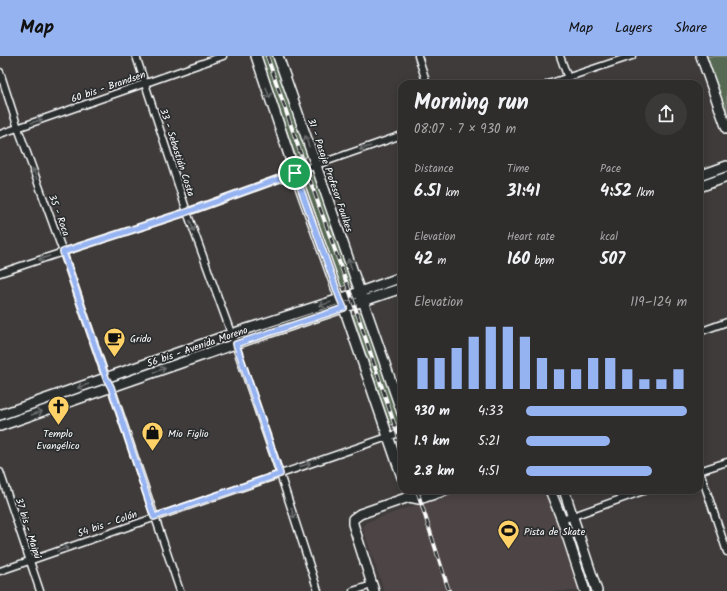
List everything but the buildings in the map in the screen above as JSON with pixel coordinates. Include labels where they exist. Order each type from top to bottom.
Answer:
[{"type":"street","name":"33 - Sebastián Costa","points":[[136,56],[187,212],[231,334],[236,344],[318,591]]},
{"type":"street","name":"60 bis - Brandsen","points":[[0,134],[223,56]]},
{"type":"street","points":[[256,56],[295,173],[344,308],[398,465]]},
{"type":"street","name":"31 - Pasaje Profesor Foulkes","points":[[278,56],[398,402]]},
{"type":"street","points":[[418,56],[426,80]]},
{"type":"street","points":[[560,56],[568,80]]},
{"type":"street","points":[[559,80],[632,56]]},
{"type":"street","points":[[701,56],[727,129]]},
{"type":"street","name":"35 - Roca","points":[[0,72],[18,128],[63,252],[106,378],[111,387],[180,591]]},
{"type":"street","points":[[0,273],[187,212],[398,136]]},
{"type":"street","points":[[703,175],[727,166]]},
{"type":"street","points":[[703,186],[727,177]]},
{"type":"street","name":"56 bis - Avenida Moreno","points":[[0,415],[231,334],[340,299],[398,278]]},
{"type":"street","name":"56 bis - Avenida Moreno","points":[[0,426],[398,289]]},
{"type":"street","points":[[703,331],[727,322]]},
{"type":"street","name":"54 bis - Colón","points":[[0,571],[398,434]]},
{"type":"street","points":[[703,469],[727,462]]},
{"type":"street","name":"37 bis - Maipú","points":[[0,472],[40,591]]},
{"type":"street","points":[[703,482],[727,552]]},
{"type":"street","points":[[353,591],[373,588],[353,524],[353,519],[360,514],[406,494]]},
{"type":"street","points":[[410,494],[419,499],[428,494]]},
{"type":"street","points":[[552,494],[586,591]]},
{"type":"street","points":[[565,494],[597,591]]},
{"type":"street","points":[[562,520],[635,494]]},
{"type":"street","points":[[572,552],[583,548]]},
{"type":"shaded area","points":[[448,494],[545,494],[552,506],[581,591],[384,591],[363,528],[365,523]]},
{"type":"green space","points":[[261,56],[274,56],[308,156],[297,160]]},
{"type":"green space","points":[[707,56],[727,56],[727,115]]},
{"type":"green space","points":[[315,174],[353,283],[341,287],[303,178]]},
{"type":"green space","points":[[331,305],[332,308],[241,339],[240,336]]},
{"type":"green space","points":[[364,311],[398,413],[398,423],[390,425],[353,315]]},
{"type":"green space","points":[[214,345],[215,348],[125,378],[124,375]]},
{"type":"green space","points":[[95,386],[96,390],[6,420],[5,417]]},
{"type":"green space","points":[[398,441],[398,451],[395,442]]},
{"type":"green space","points":[[580,555],[593,591],[591,591],[578,556]]},
{"type":"railway","points":[[267,56],[351,295],[398,435]]},
{"type":"railway","points":[[418,494],[449,591]]},
{"type":"place","name":"Grido","points":[[115,358]]},
{"type":"place","name":"Templo Evangélico","points":[[58,426]]},
{"type":"place","name":"Mio Figlio","points":[[152,452]]},
{"type":"place","name":"Pista de Skate","points":[[509,550]]},
{"type":"route","points":[[295,173],[344,308],[236,344],[280,474],[154,517],[111,387],[106,378],[63,252],[187,212],[295,173]]}]
